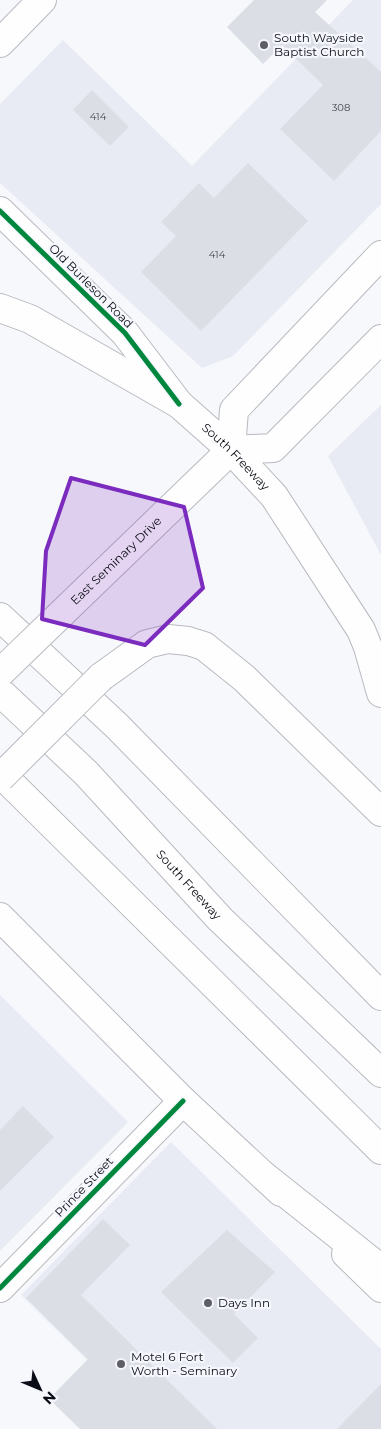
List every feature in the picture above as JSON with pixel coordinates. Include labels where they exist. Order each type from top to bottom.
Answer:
[{"type":"main road","points":[[0,43],[42,0]]},
{"type":"main road","name":"Old Burleson Road","points":[[0,211],[125,333],[179,404]]},
{"type":"main road","points":[[381,255],[234,410],[231,450],[273,448],[381,338]]},
{"type":"main road","name":"South Freeway","points":[[0,308],[30,319],[179,404],[231,450],[274,496],[361,630],[368,647],[381,694]]},
{"type":"main road","name":"East Seminary Drive","points":[[0,673],[231,450]]},
{"type":"main road","points":[[0,617],[117,726],[381,996]]},
{"type":"main road","points":[[0,778],[102,677],[147,644],[168,639],[188,641],[204,646],[244,678],[381,812]]},
{"type":"main road","name":"South Freeway","points":[[0,692],[86,773],[220,919],[381,1073]]},
{"type":"main road","points":[[0,773],[381,1150]]},
{"type":"main road","points":[[0,917],[183,1101],[381,1288]]},
{"type":"main road","name":"Prince Street","points":[[0,1288],[183,1101]]},
{"type":"main road","points":[[264,1176],[381,1269]]},
{"type":"highlighted area","points":[[71,478],[184,507],[203,588],[145,645],[42,619],[46,551]]},
{"type":"shaded area","points":[[353,0],[381,0],[381,204],[233,356],[202,368],[0,183],[0,104],[63,40],[192,166]]},
{"type":"shaded area","points":[[381,405],[381,555],[328,456]]},
{"type":"shaded area","points":[[0,995],[128,1122],[0,1251]]},
{"type":"shaded area","points":[[171,1142],[381,1349],[381,1429],[157,1429],[21,1295]]},
{"type":"building","points":[[254,0],[327,0],[315,12],[381,72],[381,131],[334,181],[280,129],[323,85],[282,45],[263,64],[227,27]]},
{"type":"building","points":[[92,90],[129,127],[110,146],[73,110]]},
{"type":"building","points":[[248,163],[308,221],[201,331],[141,272],[176,236],[161,222],[199,183],[214,198]]},
{"type":"building","points":[[23,1106],[54,1137],[0,1191],[0,1130]]},
{"type":"building","name":"Motel 6 Fort Worth - Seminary","points":[[103,1219],[130,1245],[81,1295],[217,1429],[80,1429],[49,1399],[88,1359],[26,1298]]},
{"type":"building","name":"Days Inn","points":[[227,1230],[275,1272],[234,1314],[258,1338],[233,1363],[161,1292]]},
{"type":"building","points":[[381,1384],[381,1429],[337,1429]]},
{"type":"cycle path","points":[[0,211],[125,333],[179,404]]},
{"type":"cycle path","points":[[0,1288],[183,1101]]},
{"type":"place","name":"South Wayside Baptist Church","points":[[264,45]]},
{"type":"place","name":"Days Inn","points":[[208,1303]]},
{"type":"place","name":"Motel 6 Fort Worth - Seminary","points":[[121,1364]]}]
